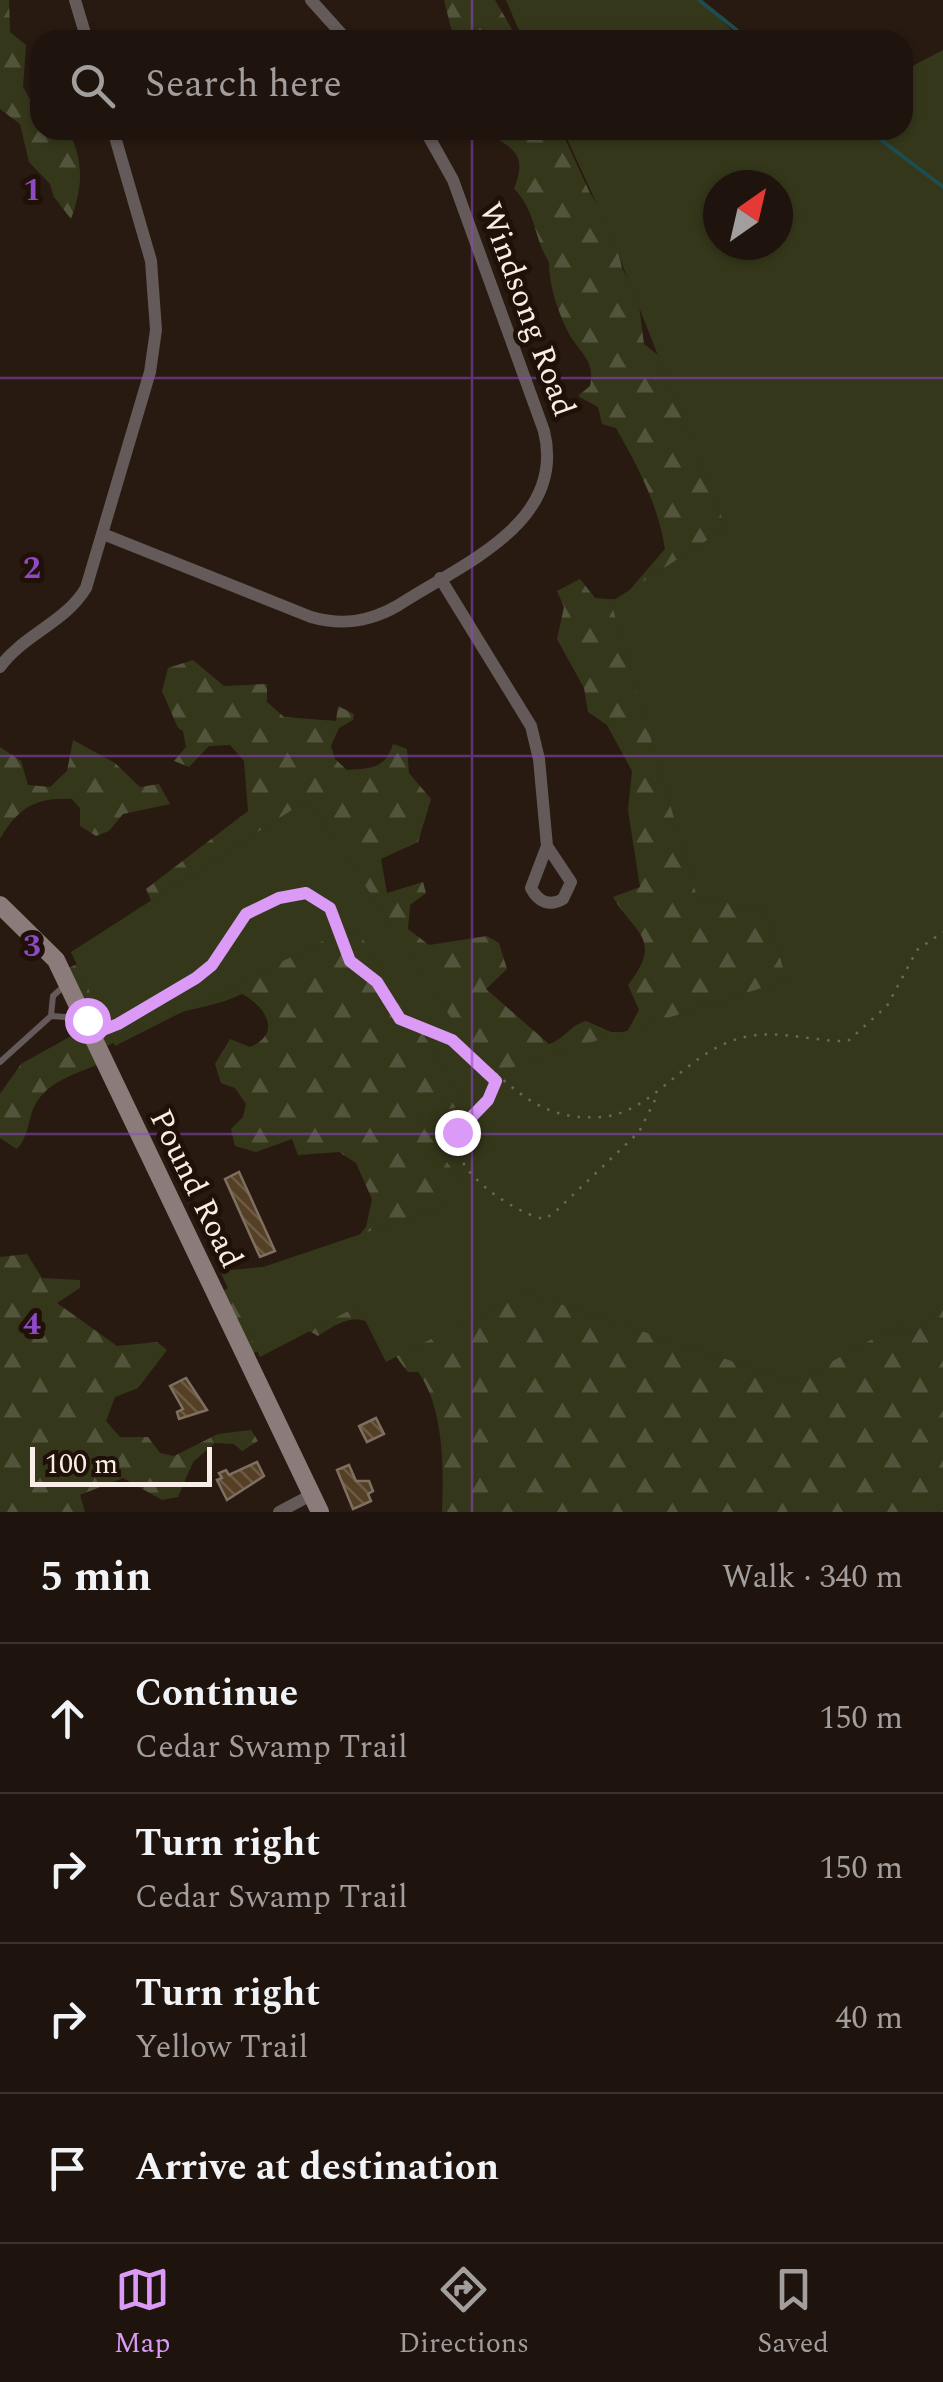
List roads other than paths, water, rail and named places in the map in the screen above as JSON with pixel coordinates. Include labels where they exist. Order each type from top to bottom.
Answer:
[{"type":"street","points":[[75,0],[84,30]]},
{"type":"street","points":[[311,0],[338,30]]},
{"type":"street","points":[[0,666],[17,647],[59,619],[81,596],[150,372],[156,330],[151,261],[116,140]]},
{"type":"street","name":"Windsong Road","points":[[103,534],[332,622],[377,616],[525,519],[545,484],[548,458],[544,431],[452,180],[431,140]]},
{"type":"street","points":[[440,578],[530,726],[539,759],[547,846]]},
{"type":"street","name":"Pound Road","points":[[0,905],[34,934],[68,983],[174,1213],[316,1504]]},
{"type":"street","points":[[279,1512],[316,1504]]},
{"type":"lane","points":[[0,1062],[51,1016],[53,996],[68,983]]},
{"type":"lane","points":[[51,1016],[90,1027]]},
{"type":"waterway","points":[[699,0],[736,30]]},
{"type":"waterway","points":[[881,140],[943,187]]}]
